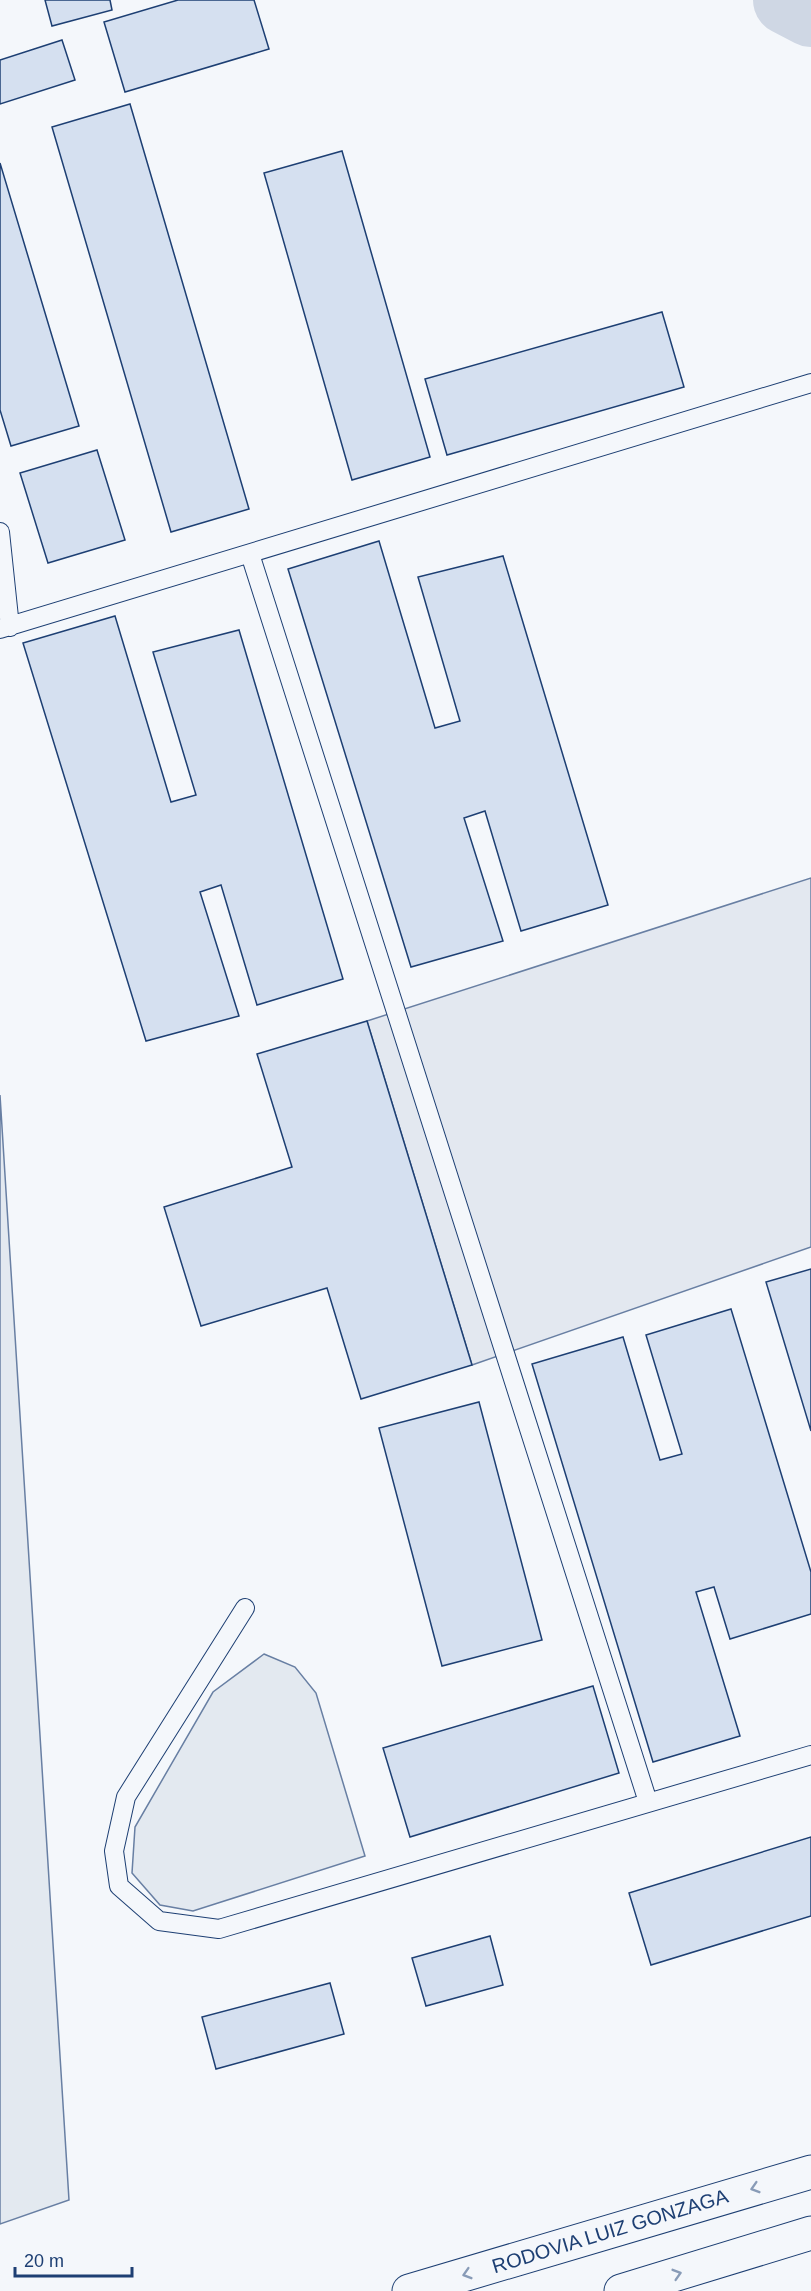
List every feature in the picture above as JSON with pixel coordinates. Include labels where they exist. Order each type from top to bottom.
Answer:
[{"type":"highway","name":"RODOVIA LUIZ GONZAGA","points":[[410,2291],[811,2172]]},
{"type":"highway","points":[[621,2291],[811,2233]]},
{"type":"lane","points":[[0,532],[5,628],[811,383]]},
{"type":"lane","points":[[250,554],[648,1802]]},
{"type":"lane","points":[[244,1608],[126,1797],[114,1851],[119,1886],[159,1921],[219,1929],[811,1755]]},
{"type":"shaded area","points":[[811,878],[811,1247],[472,1365],[367,1021]]},
{"type":"shaded area","points":[[0,1095],[69,2200],[0,2224]]},
{"type":"shaded area","points":[[264,1654],[295,1667],[316,1693],[365,1856],[193,1911],[160,1905],[132,1873],[135,1827],[213,1692]]},
{"type":"building","points":[[45,0],[110,0],[112,10],[52,26]]},
{"type":"building","points":[[178,0],[254,0],[269,49],[125,92],[104,22]]},
{"type":"building","points":[[62,40],[75,80],[0,104],[0,60]]},
{"type":"building","points":[[130,104],[249,509],[171,532],[52,127]]},
{"type":"building","points":[[342,151],[430,457],[352,480],[264,173]]},
{"type":"building","points":[[0,163],[79,426],[11,446],[0,410]]},
{"type":"building","points":[[662,312],[684,387],[447,455],[425,379]]},
{"type":"building","points":[[97,450],[125,540],[48,563],[20,473]]},
{"type":"building","points":[[379,541],[435,728],[460,721],[418,577],[503,556],[608,905],[521,931],[485,811],[464,818],[503,941],[411,967],[288,569]]},
{"type":"building","points":[[115,616],[171,802],[196,795],[153,652],[239,630],[343,979],[257,1005],[221,885],[200,892],[239,1016],[146,1041],[23,643]]},
{"type":"building","points":[[367,1021],[472,1365],[361,1399],[327,1288],[201,1326],[164,1207],[292,1167],[257,1054]]},
{"type":"building","points":[[811,1269],[811,1431],[766,1282]]},
{"type":"building","points":[[731,1309],[811,1572],[811,1614],[730,1639],[714,1587],[696,1592],[740,1736],[653,1762],[532,1364],[623,1337],[660,1460],[682,1454],[646,1335]]},
{"type":"building","points":[[479,1402],[542,1640],[442,1666],[379,1428]]},
{"type":"building","points":[[593,1686],[619,1773],[410,1837],[383,1748]]},
{"type":"building","points":[[811,1837],[811,1916],[651,1965],[629,1893]]},
{"type":"building","points":[[490,1936],[503,1985],[426,2006],[412,1958]]},
{"type":"building","points":[[330,1983],[344,2034],[216,2069],[202,2017]]},
{"type":"waterway","points":[[788,0],[811,12]]}]
